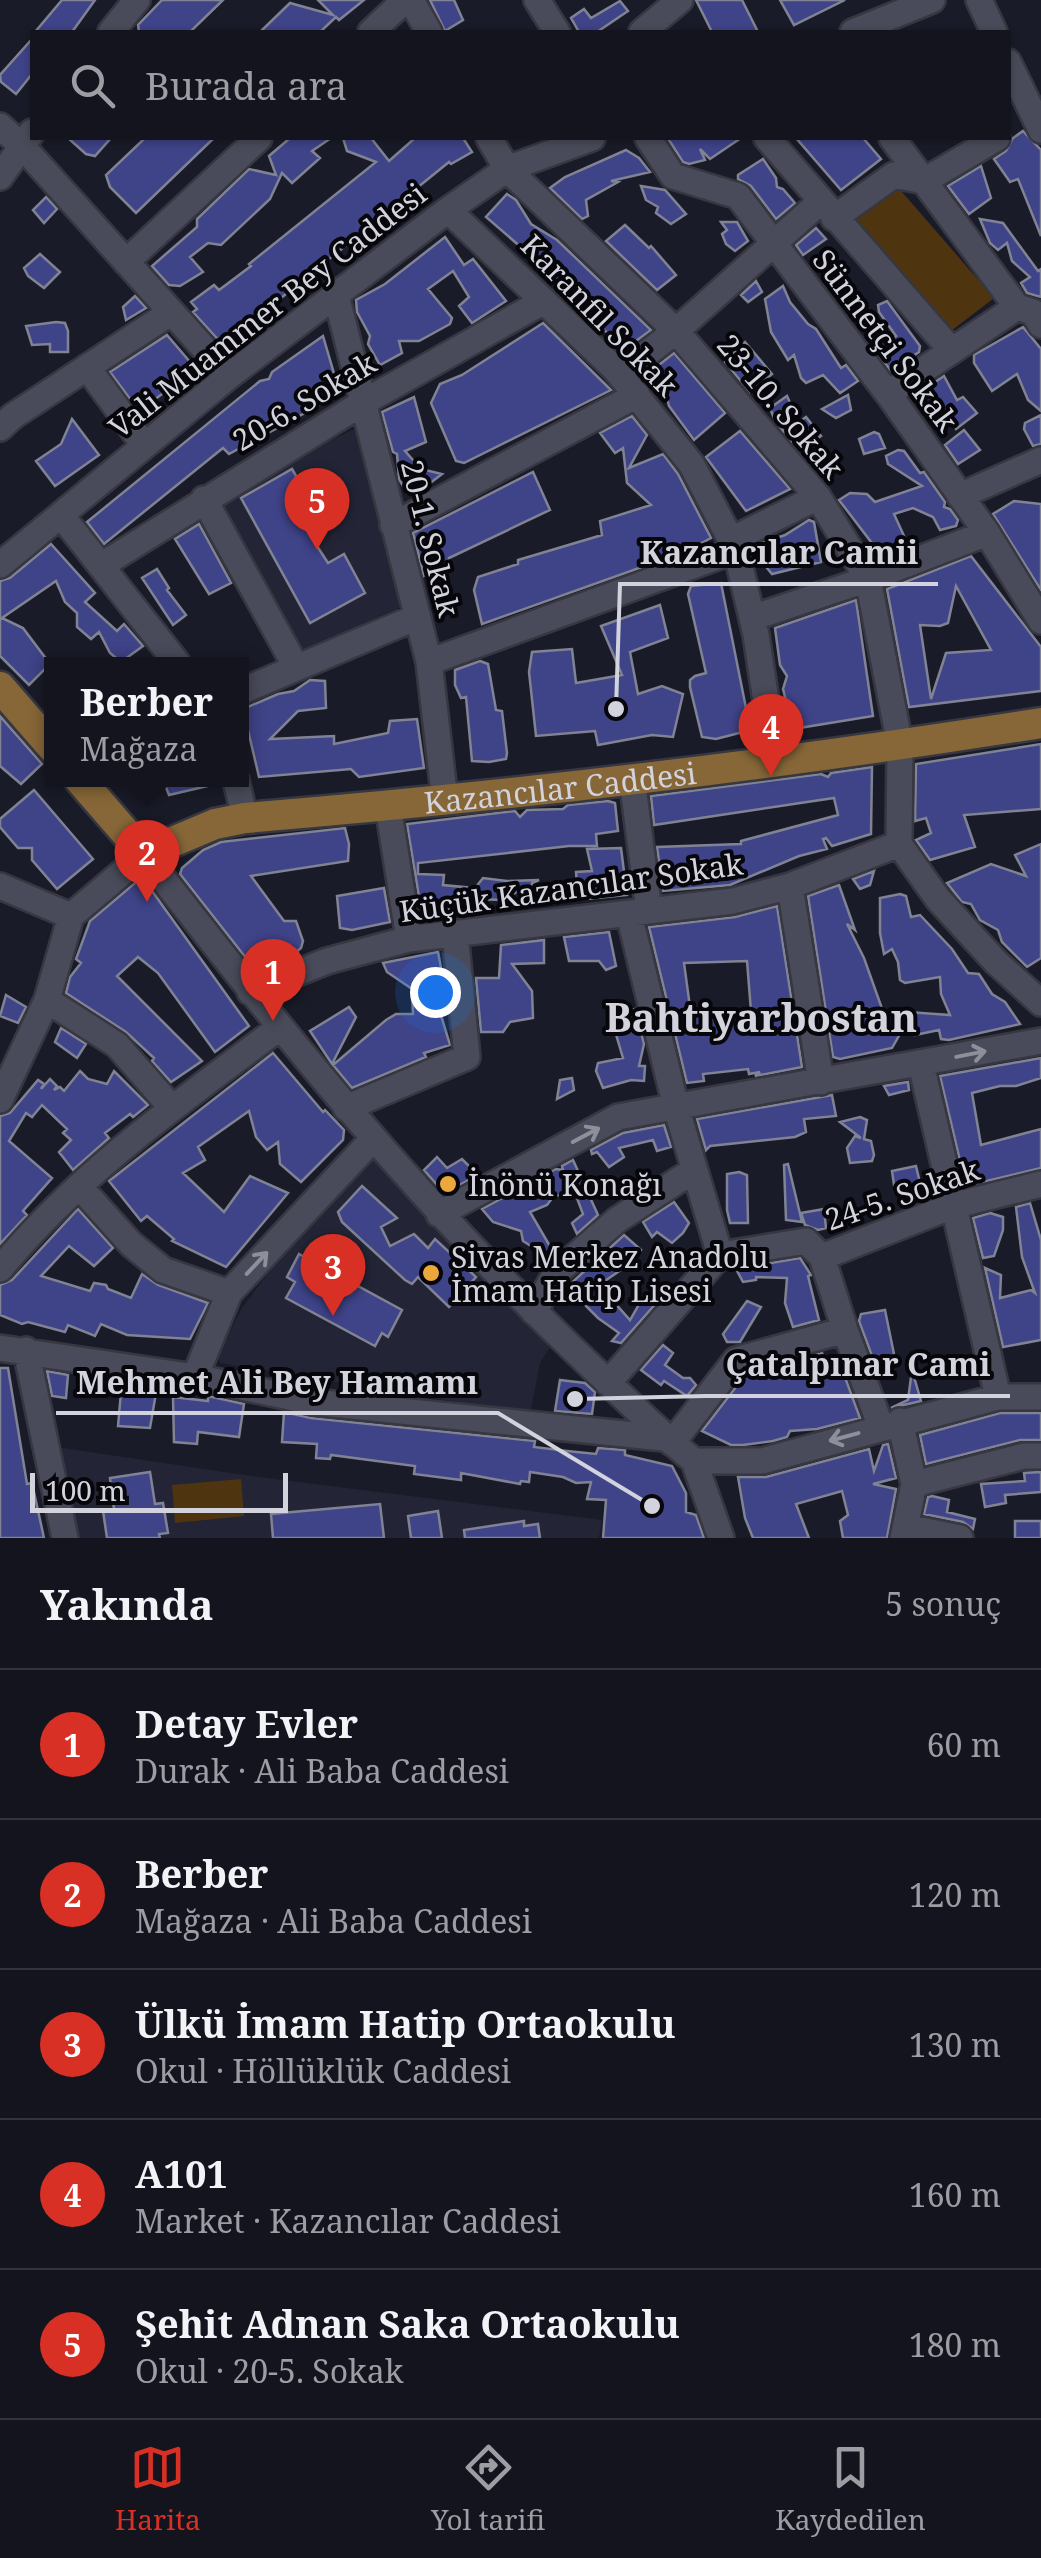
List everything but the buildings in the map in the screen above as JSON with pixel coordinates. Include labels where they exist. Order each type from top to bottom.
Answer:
[{"type":"main road","points":[[0,687],[44,738]]},
{"type":"main road","name":"Kazancılar Caddesi","points":[[144,854],[215,824],[245,818],[445,801],[900,745],[1041,723]]},
{"type":"main road","points":[[86,787],[144,854]]},
{"type":"street","points":[[114,30],[137,0]]},
{"type":"street","points":[[373,30],[408,0],[429,30]]},
{"type":"street","points":[[537,0],[556,30]]},
{"type":"street","points":[[644,30],[680,0]]},
{"type":"street","points":[[859,30],[932,0]]},
{"type":"street","points":[[978,0],[993,30]]},
{"type":"street","points":[[1011,68],[1038,123],[1011,129]]},
{"type":"street","points":[[0,126],[27,139],[126,262],[229,376]]},
{"type":"street","points":[[0,177],[27,139]]},
{"type":"street","points":[[126,262],[257,140]]},
{"type":"street","name":"23-10. Sokak","points":[[490,140],[507,169],[676,331],[818,497],[868,579],[900,745],[899,844]]},
{"type":"street","name":"Vali Muammer Bey Caddesi","points":[[0,565],[229,376],[448,210],[507,169],[587,140]]},
{"type":"street","name":"Sünnetçi Sokak","points":[[649,140],[673,176],[738,196],[888,394],[1039,611]]},
{"type":"street","points":[[769,140],[952,352]]},
{"type":"street","points":[[888,394],[952,352],[1033,313],[893,140]]},
{"type":"street","points":[[620,374],[676,331],[773,242],[894,175],[924,181],[994,140]]},
{"type":"street","name":"Karanfil Sokak","points":[[448,210],[620,374],[692,466],[733,545],[752,618],[775,760]]},
{"type":"street","name":"20-1. Sokak","points":[[336,295],[429,662],[445,801]]},
{"type":"street","name":"20-6. Sokak","points":[[102,564],[364,402],[544,301]]},
{"type":"street","points":[[0,428],[170,313]]},
{"type":"street","points":[[87,368],[144,446]]},
{"type":"street","points":[[393,525],[637,395]]},
{"type":"street","points":[[960,496],[1041,460]]},
{"type":"street","points":[[429,662],[733,545],[818,497]]},
{"type":"street","points":[[204,498],[296,667]]},
{"type":"street","points":[[61,515],[173,657]]},
{"type":"street","points":[[752,618],[987,533]]},
{"type":"street","points":[[249,688],[417,616]]},
{"type":"street","points":[[608,1382],[720,1255],[676,1108],[639,913],[632,778]]},
{"type":"street","points":[[238,787],[245,818]]},
{"type":"street","points":[[388,806],[409,940]]},
{"type":"street","points":[[899,844],[938,900],[1041,1003]]},
{"type":"street","name":"Küçük Kazancılar Sokak","points":[[250,992],[327,961],[409,940],[732,901],[790,886],[899,844]]},
{"type":"street","points":[[0,1100],[47,1000],[71,916],[144,854],[278,1028],[439,1214],[534,1312],[694,1461],[720,1538]]},
{"type":"street","points":[[0,886],[71,916]]},
{"type":"street","points":[[790,886],[821,1082]]},
{"type":"street","points":[[346,1108],[467,1057],[455,933]]},
{"type":"street","points":[[47,1000],[117,1045],[172,1108]]},
{"type":"street","points":[[0,1270],[33,1229],[124,1144],[278,1028]]},
{"type":"street","points":[[439,1214],[618,1117],[1041,1041]]},
{"type":"street","points":[[921,1064],[998,1397]]},
{"type":"street","points":[[195,1378],[228,1293],[372,1140]]},
{"type":"street","points":[[534,1312],[556,1273],[616,1220],[694,1170]]},
{"type":"street","name":"24-5. Sokak","points":[[720,1255],[806,1241],[822,1257],[952,1206],[1041,1184]]},
{"type":"street","points":[[80,1186],[131,1244],[163,1270],[228,1293]]},
{"type":"street","points":[[822,1257],[845,1330],[914,1484],[904,1532],[960,1538]]},
{"type":"street","points":[[668,1440],[736,1360],[845,1330]]},
{"type":"street","points":[[65,1538],[13,1349],[195,1378],[313,1402],[668,1440]]},
{"type":"street","points":[[694,1461],[762,1461],[998,1397],[1041,1397]]},
{"type":"street","points":[[914,1484],[1024,1456],[1041,1456]]},
{"type":"shaded area","points":[[896,185],[994,298],[951,331],[851,223]]},
{"type":"shaded area","points":[[359,427],[405,605],[302,651],[212,496]]},
{"type":"shaded area","points":[[369,1152],[555,1339],[540,1363],[530,1414],[220,1363],[218,1355],[242,1308],[306,1223]]},
{"type":"shaded area","points":[[56,1447],[602,1520],[599,1538],[79,1538]]},
{"type":"shaded area","points":[[241,1479],[244,1516],[175,1523],[172,1485]]},
{"type":"place","name":"Şehit Adnan Saka Ortaokulu","points":[[317,550]]},
{"type":"place","name":"Kazancılar Camii","points":[[616,709]]},
{"type":"place","name":"A101","points":[[771,776]]},
{"type":"place","name":"Berber","points":[[147,902]]},
{"type":"place","name":"Detay Evler","points":[[273,1021]]},
{"type":"place","name":"İnönü Konağı","points":[[448,1184]]},
{"type":"place","name":"Sivas Merkez Anadolu İmam Hatip Lisesi","points":[[431,1273]]},
{"type":"place","name":"Ülkü İmam Hatip Ortaokulu","points":[[333,1316]]},
{"type":"place","name":"Çatalpınar Cami","points":[[575,1399]]},
{"type":"place","name":"Mehmet Ali Bey Hamamı","points":[[652,1506]]},
{"type":"district","name":"Bahtiyarbostan","points":[[761,1016]]}]
